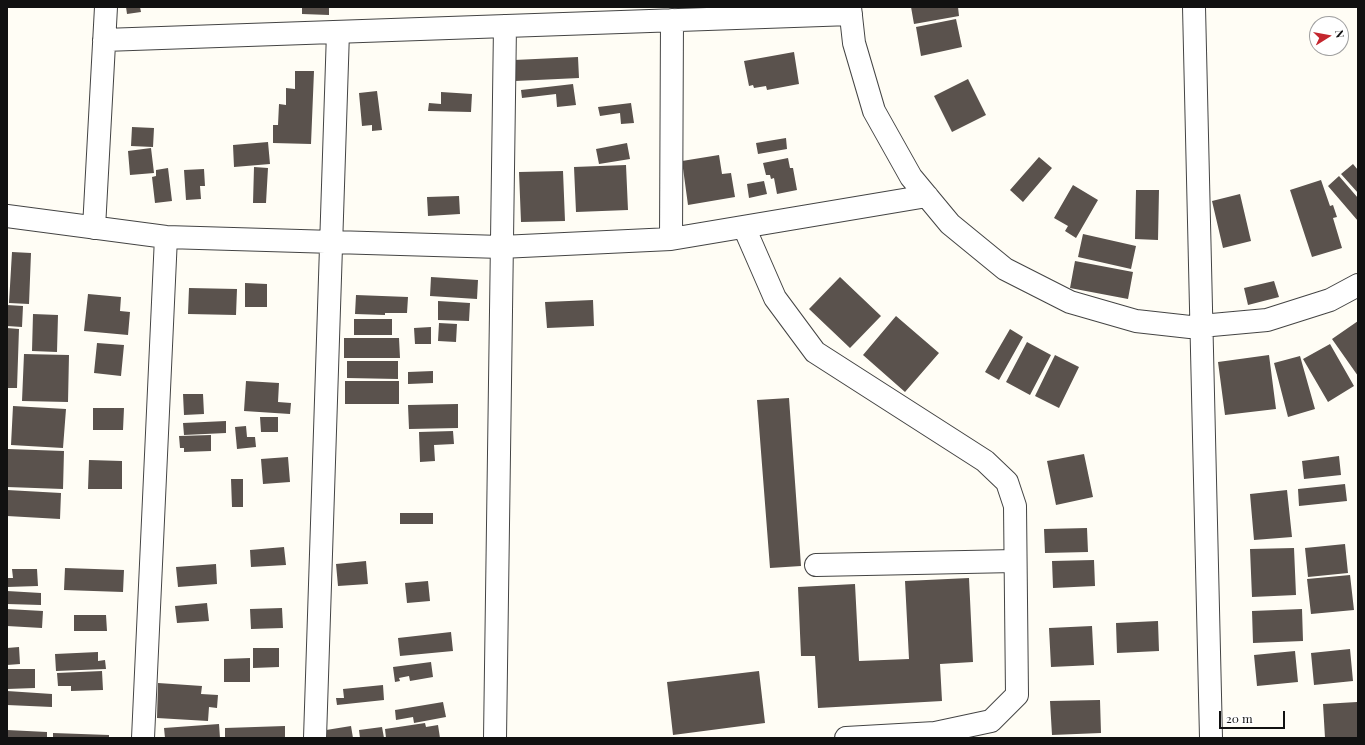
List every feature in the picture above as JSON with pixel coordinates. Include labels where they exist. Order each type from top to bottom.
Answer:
[{"type":"street","points":[[94,228],[106,7]]},
{"type":"street","points":[[1194,7],[1211,738]]},
{"type":"street","points":[[104,40],[672,20],[850,10],[854,43],[874,111],[911,177],[950,224],[1005,269],[1070,302],[1136,321],[1190,327],[1267,320],[1330,300],[1358,285]]},
{"type":"street","points":[[671,239],[672,20]]},
{"type":"street","points":[[495,738],[505,26]]},
{"type":"street","points":[[314,738],[338,32]]},
{"type":"street","points":[[7,216],[166,237],[501,247],[671,239],[927,196]]},
{"type":"street","points":[[744,227],[774,298],[815,352],[985,461],[1007,482],[1015,506],[1017,695],[991,721],[965,732],[846,738]]},
{"type":"street","points":[[143,738],[166,237]]},
{"type":"street","points":[[816,565],[1016,561]]},
{"type":"building","points":[[126,7],[140,7],[141,12],[127,14]]},
{"type":"building","points":[[302,7],[329,7],[329,15],[302,14]]},
{"type":"building","points":[[911,7],[958,7],[959,16],[914,24]]},
{"type":"building","points":[[956,19],[962,47],[921,56],[916,27]]},
{"type":"building","points":[[794,52],[799,84],[767,90],[766,86],[754,88],[753,85],[749,86],[744,61]]},
{"type":"building","points":[[578,57],[579,78],[515,81],[514,60]]},
{"type":"building","points":[[295,71],[314,71],[311,144],[273,143],[273,125],[278,125],[279,104],[286,105],[286,88],[295,89]]},
{"type":"building","points":[[968,79],[986,115],[952,132],[934,96]]},
{"type":"building","points":[[573,84],[576,105],[557,107],[556,94],[522,98],[521,90]]},
{"type":"building","points":[[377,91],[382,130],[372,131],[372,125],[362,126],[359,93]]},
{"type":"building","points":[[441,92],[472,94],[471,112],[428,111],[429,103],[441,104]]},
{"type":"building","points":[[631,103],[634,123],[621,124],[620,113],[600,116],[598,107]]},
{"type":"building","points":[[132,127],[154,128],[153,147],[131,146]]},
{"type":"building","points":[[786,138],[787,149],[758,154],[756,143]]},
{"type":"building","points":[[268,142],[270,164],[234,167],[233,145]]},
{"type":"building","points":[[627,143],[630,159],[599,164],[596,149]]},
{"type":"building","points":[[151,148],[154,173],[130,175],[128,151]]},
{"type":"building","points":[[719,155],[722,174],[731,173],[735,197],[688,205],[682,161]]},
{"type":"building","points":[[1039,157],[1052,168],[1023,202],[1010,190]]},
{"type":"building","points":[[788,158],[790,168],[793,168],[797,190],[777,194],[774,178],[771,179],[770,175],[766,175],[763,163]]},
{"type":"building","points":[[1353,164],[1358,170],[1358,193],[1341,174]]},
{"type":"building","points":[[626,165],[628,210],[576,212],[574,167]]},
{"type":"building","points":[[254,167],[268,168],[266,203],[253,203]]},
{"type":"building","points":[[168,168],[172,201],[155,203],[152,177],[156,176],[156,170]]},
{"type":"building","points":[[204,169],[205,186],[200,186],[201,199],[186,200],[184,170]]},
{"type":"building","points":[[563,171],[565,221],[521,222],[519,172]]},
{"type":"building","points":[[1339,176],[1358,198],[1358,221],[1328,186]]},
{"type":"building","points":[[1321,180],[1330,206],[1333,205],[1337,217],[1333,218],[1342,248],[1312,257],[1290,190]]},
{"type":"building","points":[[764,181],[767,194],[749,198],[747,184]]},
{"type":"building","points":[[1073,185],[1098,200],[1076,238],[1065,231],[1068,226],[1054,218]]},
{"type":"building","points":[[1136,190],[1159,190],[1158,240],[1135,239]]},
{"type":"building","points":[[1240,194],[1251,241],[1223,248],[1212,201]]},
{"type":"building","points":[[459,196],[460,214],[428,216],[427,197]]},
{"type":"building","points":[[1083,234],[1136,246],[1131,269],[1078,257]]},
{"type":"building","points":[[12,252],[31,253],[29,304],[9,303]]},
{"type":"building","points":[[1075,261],[1133,272],[1128,299],[1070,288]]},
{"type":"building","points":[[431,277],[478,280],[477,299],[430,296]]},
{"type":"building","points":[[840,277],[881,316],[850,348],[809,309]]},
{"type":"building","points":[[1274,281],[1279,297],[1248,305],[1244,288]]},
{"type":"building","points":[[245,283],[267,284],[267,307],[245,307]]},
{"type":"building","points":[[189,288],[237,289],[236,315],[188,314]]},
{"type":"building","points":[[88,294],[121,297],[120,311],[130,312],[128,335],[84,331]]},
{"type":"building","points":[[356,295],[408,297],[407,313],[385,313],[385,315],[355,314]]},
{"type":"building","points":[[593,300],[594,326],[547,328],[545,302]]},
{"type":"building","points":[[438,301],[470,303],[469,321],[438,320]]},
{"type":"building","points":[[7,305],[23,306],[22,327],[7,326]]},
{"type":"building","points":[[33,314],[58,315],[57,352],[32,351]]},
{"type":"building","points":[[896,316],[939,353],[905,392],[863,355]]},
{"type":"building","points":[[354,319],[392,319],[392,335],[354,335]]},
{"type":"building","points":[[1358,321],[1358,376],[1332,339]]},
{"type":"building","points":[[439,323],[457,324],[456,342],[438,341]]},
{"type":"building","points":[[431,327],[431,344],[415,344],[414,328]]},
{"type":"building","points":[[7,328],[19,329],[17,388],[7,388]]},
{"type":"building","points":[[1010,329],[1023,337],[999,380],[985,372]]},
{"type":"building","points":[[344,338],[399,338],[400,358],[344,358]]},
{"type":"building","points":[[1027,342],[1051,355],[1030,395],[1006,382]]},
{"type":"building","points":[[97,343],[124,345],[121,376],[94,373]]},
{"type":"building","points":[[1330,344],[1354,386],[1328,402],[1303,359]]},
{"type":"building","points":[[24,354],[69,355],[68,402],[22,401]]},
{"type":"building","points":[[1055,355],[1079,367],[1059,408],[1035,396]]},
{"type":"building","points":[[1269,355],[1276,409],[1225,415],[1218,362]]},
{"type":"building","points":[[1300,356],[1315,409],[1288,417],[1274,363]]},
{"type":"building","points":[[347,361],[398,361],[398,379],[347,378]]},
{"type":"building","points":[[433,371],[433,383],[408,384],[408,372]]},
{"type":"building","points":[[246,381],[279,383],[278,402],[291,403],[290,414],[244,411]]},
{"type":"building","points":[[345,381],[399,381],[399,404],[345,404]]},
{"type":"building","points":[[183,394],[203,394],[204,414],[184,415]]},
{"type":"building","points":[[789,398],[801,566],[770,568],[757,400]]},
{"type":"building","points":[[458,404],[458,428],[409,429],[408,405]]},
{"type":"building","points":[[13,406],[66,409],[63,448],[11,445]]},
{"type":"building","points":[[93,408],[124,408],[123,430],[93,430]]},
{"type":"building","points":[[260,417],[278,417],[278,432],[261,432]]},
{"type":"building","points":[[226,421],[226,433],[184,435],[183,423]]},
{"type":"building","points":[[246,426],[247,437],[255,437],[256,447],[237,449],[235,427]]},
{"type":"building","points":[[453,431],[454,444],[434,445],[435,461],[420,462],[419,432]]},
{"type":"building","points":[[211,435],[211,451],[184,452],[184,448],[180,448],[179,436]]},
{"type":"building","points":[[8,449],[64,451],[63,489],[7,487]]},
{"type":"building","points":[[1084,454],[1093,497],[1056,505],[1047,461]]},
{"type":"building","points":[[1339,456],[1341,475],[1304,479],[1302,461]]},
{"type":"building","points":[[288,457],[290,482],[263,484],[261,459]]},
{"type":"building","points":[[89,460],[122,461],[122,489],[88,489]]},
{"type":"building","points":[[231,479],[243,479],[243,507],[232,507]]},
{"type":"building","points":[[1345,484],[1347,501],[1299,506],[1298,489]]},
{"type":"building","points":[[7,490],[61,493],[60,519],[7,516]]},
{"type":"building","points":[[1287,490],[1292,537],[1254,540],[1250,494]]},
{"type":"building","points":[[400,513],[433,513],[433,524],[400,524]]},
{"type":"building","points":[[1087,528],[1088,552],[1045,553],[1044,529]]},
{"type":"building","points":[[1345,544],[1348,573],[1308,577],[1305,548]]},
{"type":"building","points":[[284,547],[286,565],[251,567],[250,550]]},
{"type":"building","points":[[1294,548],[1296,595],[1252,597],[1250,549]]},
{"type":"building","points":[[1094,560],[1095,586],[1053,588],[1052,561]]},
{"type":"building","points":[[366,561],[368,584],[338,586],[336,564]]},
{"type":"building","points":[[216,564],[217,584],[178,587],[176,567]]},
{"type":"building","points":[[65,568],[124,570],[123,592],[64,590]]},
{"type":"building","points":[[12,569],[37,569],[38,586],[7,587],[7,578],[13,578]]},
{"type":"building","points":[[1350,575],[1354,610],[1311,614],[1307,579]]},
{"type":"building","points":[[969,578],[973,662],[940,664],[942,701],[818,708],[815,656],[801,656],[798,587],[855,584],[859,661],[909,659],[905,581]]},
{"type":"building","points":[[428,581],[430,601],[407,603],[405,583]]},
{"type":"building","points":[[7,591],[41,593],[41,605],[7,604]]},
{"type":"building","points":[[207,603],[209,621],[177,623],[175,606]]},
{"type":"building","points":[[282,608],[283,628],[251,629],[250,609]]},
{"type":"building","points":[[7,609],[43,611],[42,628],[7,626]]},
{"type":"building","points":[[1302,609],[1303,641],[1253,643],[1252,611]]},
{"type":"building","points":[[74,615],[106,615],[107,631],[74,631]]},
{"type":"building","points":[[1158,621],[1159,651],[1117,653],[1116,623]]},
{"type":"building","points":[[1092,626],[1094,665],[1051,667],[1049,628]]},
{"type":"building","points":[[451,632],[453,651],[400,656],[398,638]]},
{"type":"building","points":[[19,647],[20,664],[7,665],[7,648]]},
{"type":"building","points":[[253,648],[279,648],[279,667],[253,668]]},
{"type":"building","points":[[1350,649],[1353,681],[1314,685],[1311,653]]},
{"type":"building","points":[[1295,651],[1298,682],[1257,686],[1254,655]]},
{"type":"building","points":[[98,652],[98,661],[105,660],[106,669],[56,671],[55,654]]},
{"type":"building","points":[[250,658],[250,682],[224,682],[224,659]]},
{"type":"building","points":[[431,662],[433,677],[410,681],[409,676],[399,678],[400,681],[395,682],[393,667]]},
{"type":"building","points":[[7,669],[35,669],[35,688],[7,689]]},
{"type":"building","points":[[102,671],[103,690],[71,691],[71,686],[58,686],[57,673]]},
{"type":"building","points":[[759,671],[765,723],[673,735],[667,682]]},
{"type":"building","points":[[158,683],[202,686],[201,694],[218,695],[217,708],[209,707],[208,721],[157,718]]},
{"type":"building","points":[[383,685],[384,700],[337,705],[336,698],[344,698],[343,689]]},
{"type":"building","points":[[7,691],[52,694],[52,707],[7,705]]},
{"type":"building","points":[[1100,700],[1101,733],[1052,735],[1050,701]]},
{"type":"building","points":[[443,702],[446,717],[414,723],[413,717],[396,720],[395,710]]},
{"type":"building","points":[[1357,702],[1358,738],[1325,738],[1323,704]]},
{"type":"building","points":[[425,723],[426,727],[438,725],[440,738],[386,738],[385,729]]},
{"type":"building","points":[[219,724],[220,738],[165,738],[164,728]]},
{"type":"building","points":[[285,726],[285,738],[225,738],[225,728]]},
{"type":"building","points":[[351,726],[353,738],[320,738],[320,731]]},
{"type":"building","points":[[382,727],[384,738],[360,738],[359,730]]},
{"type":"building","points":[[7,730],[47,732],[47,738],[7,738]]},
{"type":"building","points":[[53,733],[109,735],[109,738],[53,738]]}]
